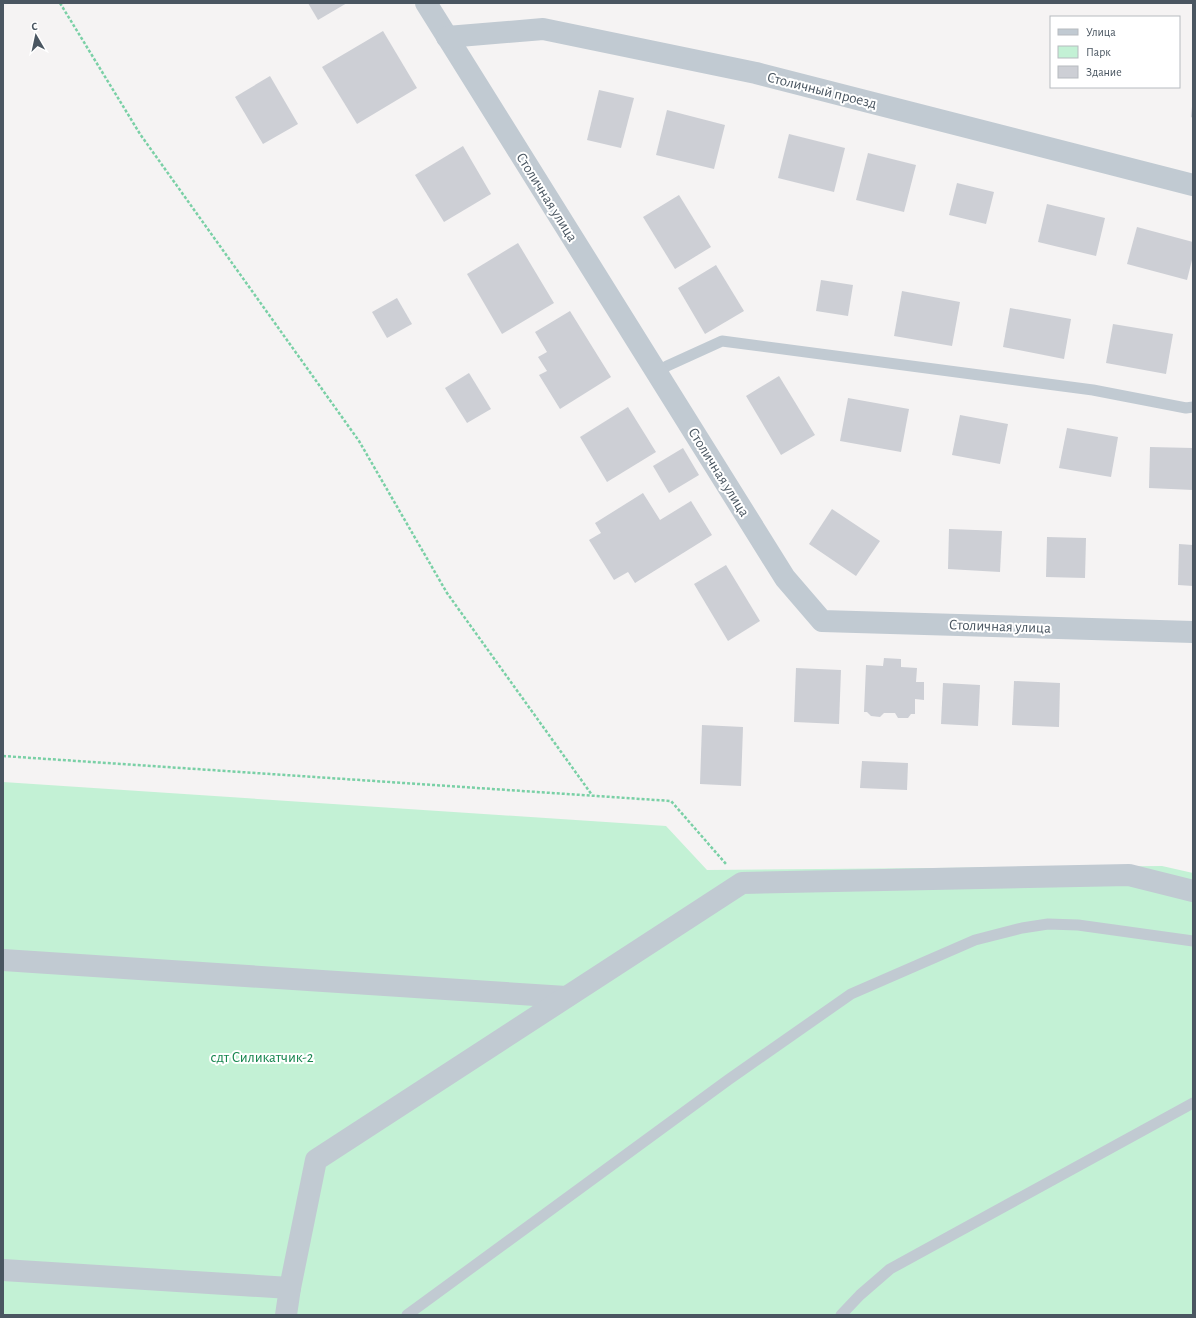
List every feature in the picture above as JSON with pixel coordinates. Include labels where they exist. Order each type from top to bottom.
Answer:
[{"type":"street","name":"Столичная улица","points":[[426,3],[785,578],[822,621],[1193,632]]},
{"type":"street","name":"Столичный проезд","points":[[447,37],[542,29],[756,73],[1193,185]]},
{"type":"street","points":[[286,1315],[290,1288],[316,1160],[742,883],[1129,875],[1193,892]]},
{"type":"street","points":[[3,960],[566,997]]},
{"type":"street","points":[[3,1270],[290,1288]]},
{"type":"lane","points":[[657,373],[667,366],[722,341],[1093,390],[1186,408],[1193,407]]},
{"type":"lane","points":[[407,1315],[728,1080],[851,994],[975,940],[1022,928],[1048,924],[1078,926],[1193,941]]},
{"type":"lane","points":[[841,1315],[860,1295],[890,1269],[1193,1103]]},
{"type":"path","points":[[60,3],[140,134],[359,441],[447,592],[592,795]]},
{"type":"path","points":[[3,756],[671,801],[742,883]]},
{"type":"green space","name":"сдт Силикатчик-2","points":[[3,782],[666,826],[707,870],[1162,866],[1193,873],[1193,1315],[3,1315]]},
{"type":"building","points":[[308,3],[347,3],[318,20]]},
{"type":"building","points":[[383,31],[417,88],[357,124],[322,67]]},
{"type":"building","points":[[270,76],[298,124],[263,144],[235,97]]},
{"type":"building","points":[[599,90],[634,98],[621,148],[587,140]]},
{"type":"building","points":[[1193,107],[1193,118],[1191,117]]},
{"type":"building","points":[[667,110],[725,125],[714,169],[656,155]]},
{"type":"building","points":[[789,134],[845,148],[834,192],[778,178]]},
{"type":"building","points":[[463,146],[491,194],[444,222],[415,175]]},
{"type":"building","points":[[868,153],[916,165],[904,212],[856,200]]},
{"type":"building","points":[[957,183],[994,192],[986,224],[949,215]]},
{"type":"building","points":[[679,195],[711,247],[675,269],[643,217]]},
{"type":"building","points":[[1047,204],[1105,218],[1096,256],[1038,242]]},
{"type":"building","points":[[1137,227],[1193,242],[1193,256],[1187,280],[1127,264]]},
{"type":"building","points":[[518,243],[554,303],[502,334],[467,274]]},
{"type":"building","points":[[716,265],[744,311],[705,334],[678,288]]},
{"type":"building","points":[[821,280],[853,285],[848,316],[816,311]]},
{"type":"building","points":[[902,291],[960,302],[952,346],[894,336]]},
{"type":"building","points":[[397,298],[412,324],[387,338],[372,312]]},
{"type":"building","points":[[1010,308],[1071,319],[1064,359],[1003,347]]},
{"type":"building","points":[[570,311],[611,377],[560,409],[539,375],[547,371],[538,357],[547,352],[535,332]]},
{"type":"building","points":[[1113,324],[1173,334],[1166,374],[1106,363]]},
{"type":"building","points":[[469,373],[491,409],[467,423],[445,388]]},
{"type":"building","points":[[779,376],[815,435],[781,455],[746,396]]},
{"type":"building","points":[[848,398],[909,409],[901,452],[840,441]]},
{"type":"building","points":[[628,407],[656,452],[607,482],[580,437]]},
{"type":"building","points":[[960,415],[1008,424],[1000,464],[952,455]]},
{"type":"building","points":[[1067,428],[1118,437],[1111,477],[1059,468]]},
{"type":"building","points":[[1150,447],[1193,448],[1193,490],[1149,488]]},
{"type":"building","points":[[683,448],[699,475],[669,493],[653,466]]},
{"type":"building","points":[[643,493],[660,520],[691,501],[712,535],[635,583],[628,572],[614,580],[589,540],[601,533],[595,523]]},
{"type":"building","points":[[832,509],[880,541],[856,576],[809,544]]},
{"type":"building","points":[[949,529],[1002,531],[1000,572],[948,569]]},
{"type":"building","points":[[1047,537],[1086,538],[1085,578],[1046,577]]},
{"type":"building","points":[[1179,544],[1193,545],[1193,586],[1178,585]]},
{"type":"building","points":[[726,565],[760,621],[728,641],[694,584]]},
{"type":"building","points":[[884,658],[901,659],[901,667],[917,668],[916,682],[924,682],[924,700],[915,699],[915,714],[911,714],[908,718],[898,718],[895,713],[884,713],[880,717],[871,716],[867,712],[864,712],[866,665],[883,666]]},
{"type":"building","points":[[796,668],[841,670],[839,724],[794,722]]},
{"type":"building","points":[[1014,681],[1060,683],[1059,727],[1012,725]]},
{"type":"building","points":[[943,683],[980,685],[978,726],[941,724]]},
{"type":"building","points":[[702,725],[743,727],[741,786],[700,784]]},
{"type":"building","points":[[862,761],[908,763],[907,790],[860,788]]}]
